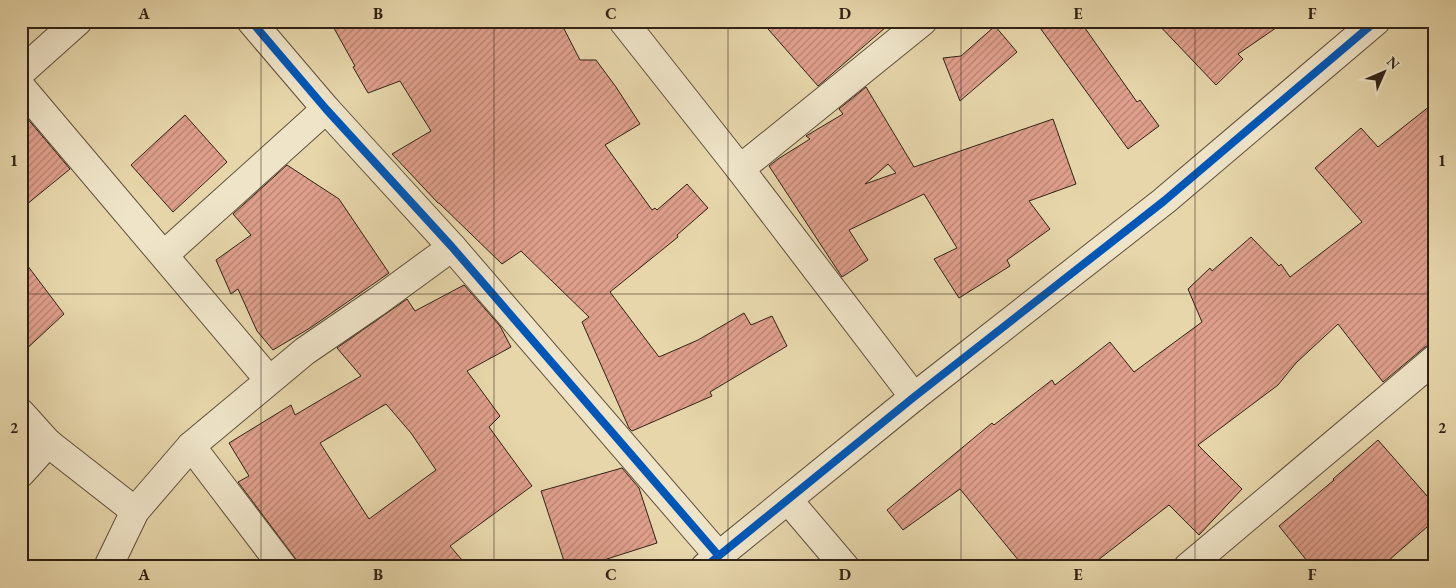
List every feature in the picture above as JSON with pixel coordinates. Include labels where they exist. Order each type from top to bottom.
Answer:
[{"type":"street","points":[[21,72],[78,21]]},
{"type":"street","points":[[250,21],[326,109],[452,248],[712,561],[914,397],[1164,201],[1376,21]]},
{"type":"street","points":[[623,21],[740,169],[914,397]]},
{"type":"street","points":[[740,169],[923,21]]},
{"type":"street","points":[[21,87],[270,380]]},
{"type":"street","points":[[164,255],[326,109]]},
{"type":"street","points":[[108,567],[135,511],[191,446],[305,350],[452,248]]},
{"type":"street","points":[[1188,567],[1435,359]]},
{"type":"street","points":[[21,413],[48,443],[135,511]]},
{"type":"street","points":[[21,473],[48,443]]},
{"type":"street","points":[[191,446],[283,567]]},
{"type":"street","points":[[788,500],[845,567]]},
{"type":"building","points":[[330,21],[560,21],[580,60],[596,60],[640,124],[605,145],[652,210],[655,208],[657,210],[687,184],[708,208],[677,235],[678,237],[610,292],[659,357],[698,340],[744,313],[751,325],[772,316],[787,346],[710,392],[712,396],[632,431],[582,322],[589,317],[521,251],[502,264],[438,203],[392,154],[431,131],[400,81],[368,93]]},
{"type":"building","points":[[761,21],[893,21],[818,86]]},
{"type":"building","points":[[1035,21],[1080,21],[1137,102],[1140,100],[1159,126],[1128,149]]},
{"type":"building","points":[[1155,21],[1286,21],[1238,54],[1243,59],[1216,85]]},
{"type":"building","points":[[995,26],[1017,52],[960,101],[943,58],[961,56]]},
{"type":"building","points":[[866,87],[914,167],[1053,119],[1076,184],[1029,201],[1050,229],[1007,260],[1010,266],[959,298],[934,259],[957,248],[924,194],[849,230],[868,260],[842,277],[769,166],[810,139],[806,136],[843,114],[839,109]],"holes":[[[888,164],[896,173],[865,184]]]},
{"type":"building","points":[[1435,102],[1435,342],[1425,347],[1383,382],[1338,324],[1296,363],[1278,385],[1198,445],[1242,489],[1199,535],[1169,505],[1089,567],[1024,567],[960,489],[903,530],[887,510],[992,423],[994,425],[1052,380],[1055,385],[1110,342],[1134,372],[1202,322],[1188,289],[1210,268],[1212,271],[1251,237],[1279,266],[1281,264],[1290,277],[1362,222],[1315,168],[1361,128],[1378,147]]},
{"type":"building","points":[[21,111],[70,169],[21,209]]},
{"type":"building","points":[[185,115],[227,162],[173,212],[131,165]]},
{"type":"building","points":[[287,165],[339,199],[389,273],[310,328],[273,350],[257,331],[238,289],[231,294],[216,260],[251,235],[233,214]]},
{"type":"building","points":[[21,257],[64,314],[21,354]]},
{"type":"building","points":[[464,285],[500,326],[511,347],[467,371],[500,416],[489,427],[532,486],[450,546],[468,567],[298,567],[295,558],[238,482],[249,476],[229,443],[291,405],[295,415],[361,376],[337,348],[407,299],[415,311]],"holes":[[[386,404],[411,433],[436,470],[369,519],[320,443]]]},
{"type":"building","points":[[1378,440],[1435,505],[1435,520],[1381,567],[1312,567],[1279,526]]},
{"type":"building","points":[[622,468],[639,488],[657,543],[582,567],[566,567],[541,491]]},
{"type":"cycle path","points":[[251,21],[326,109],[452,247],[718,555]]},
{"type":"cycle path","points":[[705,567],[914,397],[1164,201],[1376,21]]}]
